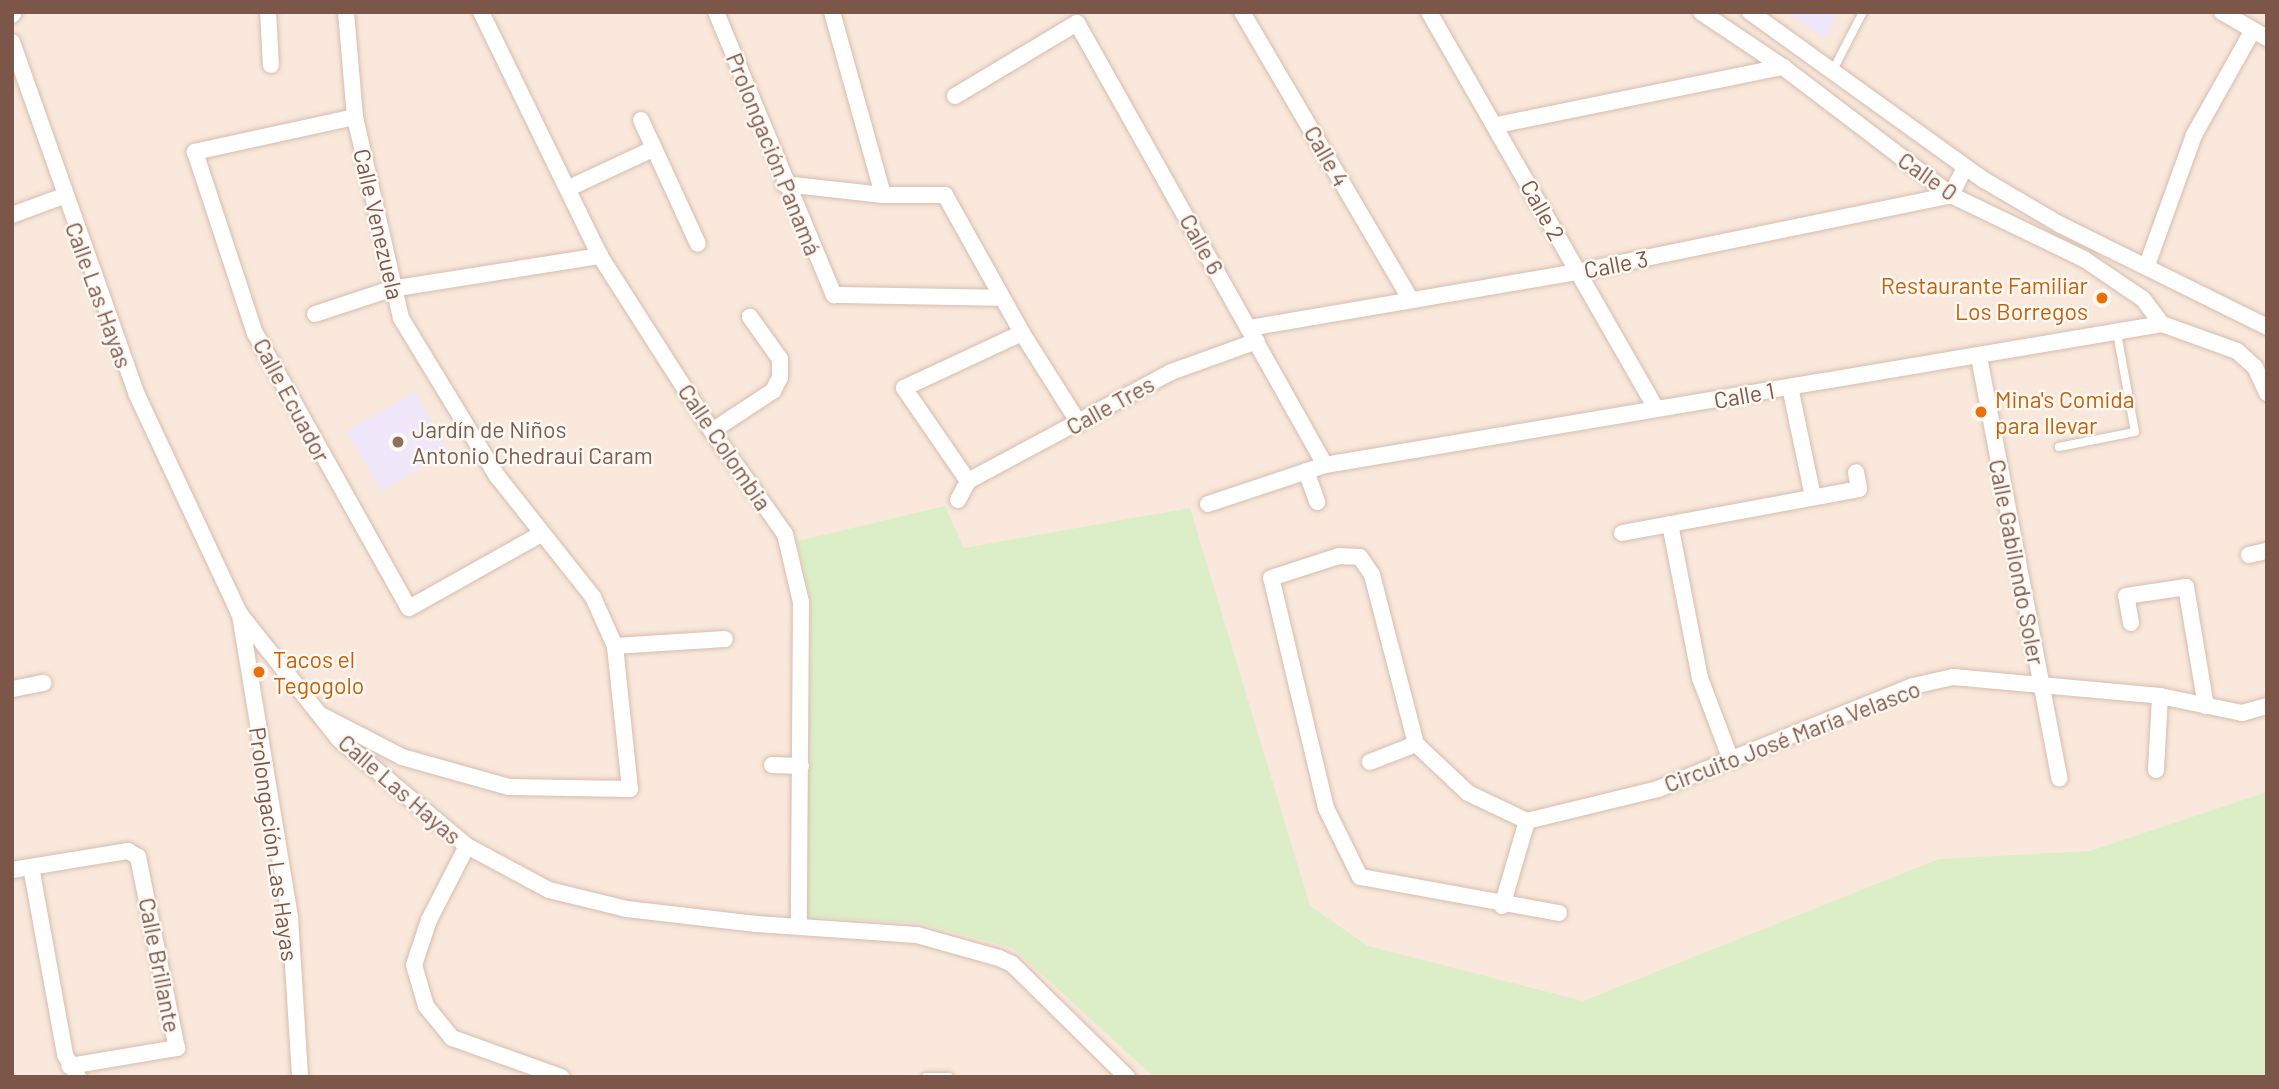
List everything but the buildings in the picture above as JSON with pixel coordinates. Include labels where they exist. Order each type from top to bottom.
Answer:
[{"type":"street","points":[[268,12],[271,65]]},
{"type":"street","name":"Calle Venezuela","points":[[321,715],[402,757],[509,787],[630,789],[615,646],[593,597],[497,476],[401,318],[391,289],[355,117],[346,12]]},
{"type":"street","name":"Calle Colombia","points":[[481,12],[600,256],[712,431],[785,534],[801,602],[799,926]]},
{"type":"street","name":"Prolongación Panamá","points":[[716,12],[784,184],[834,295],[1002,298]]},
{"type":"street","points":[[832,12],[883,195]]},
{"type":"street","name":"Calle 4","points":[[1242,12],[1411,300]]},
{"type":"street","name":"Calle 2","points":[[1429,12],[1497,125],[1577,272],[1657,409]]},
{"type":"street","name":"Calle 0","points":[[1701,12],[1783,67],[1951,195],[2084,259],[2143,299],[2162,324]]},
{"type":"street","points":[[1750,12],[1965,168],[2059,224],[2147,265],[2267,327]]},
{"type":"street","points":[[2147,265],[2194,135],[2260,34],[2222,12]]},
{"type":"street","points":[[955,96],[1078,18]]},
{"type":"street","name":"Calle 6","points":[[1078,18],[1325,465]]},
{"type":"street","name":"Calle Las Hayas","points":[[12,42],[64,197],[136,395],[239,613],[339,740],[467,846],[549,890],[627,909],[917,935],[999,958],[1012,964],[1127,1077]]},
{"type":"street","points":[[1497,125],[1783,67]]},
{"type":"street","name":"Calle Ecuador","points":[[355,117],[195,152],[255,333],[272,371],[409,608],[541,534]]},
{"type":"street","points":[[641,120],[651,150],[698,244]]},
{"type":"street","points":[[569,188],[651,150]]},
{"type":"street","points":[[1951,195],[1965,168]]},
{"type":"street","points":[[784,184],[883,195],[945,195],[1022,333],[1079,423]]},
{"type":"street","name":"Calle 3","points":[[1253,334],[1411,300],[1577,272],[1951,195]]},
{"type":"street","points":[[12,215],[64,197]]},
{"type":"street","points":[[315,314],[391,289],[600,256]]},
{"type":"street","points":[[712,431],[773,391],[780,377],[780,359],[750,317]]},
{"type":"street","points":[[2162,324],[2237,351],[2255,367],[2267,393]]},
{"type":"street","name":"Calle 1","points":[[1208,504],[1325,465],[1979,357],[2162,324]]},
{"type":"street","points":[[958,500],[968,481],[904,388],[1022,333]]},
{"type":"street","name":"Calle Tres","points":[[968,481],[1171,372],[1253,334]]},
{"type":"street","name":"Calle Gabilondo Soler","points":[[1979,357],[2059,778]]},
{"type":"street","points":[[1790,387],[1813,497]]},
{"type":"street","points":[[1306,471],[1317,502]]},
{"type":"street","points":[[1622,533],[1813,497],[1858,480]]},
{"type":"street","points":[[1670,524],[1700,678],[1731,760]]},
{"type":"street","points":[[2249,555],[2267,551]]},
{"type":"street","points":[[1502,906],[1527,821],[1468,793],[1416,744],[1371,575],[1360,557],[1339,556],[1271,578],[1326,808],[1360,877],[1502,906],[1559,913]]},
{"type":"street","points":[[2131,623],[2126,596],[2186,587],[2206,706]]},
{"type":"street","name":"Prolongación Las Hayas","points":[[239,613],[290,917],[300,1077]]},
{"type":"street","points":[[615,646],[725,639]]},
{"type":"street","name":"Circuito José María Velasco","points":[[1527,821],[1658,789],[1913,686],[1953,677],[2160,696],[2242,713],[2267,706]]},
{"type":"street","points":[[12,689],[43,683]]},
{"type":"street","points":[[2156,769],[2160,696]]},
{"type":"street","points":[[1370,762],[1416,744]]},
{"type":"street","points":[[772,765],[802,766]]},
{"type":"street","points":[[467,846],[429,920],[414,965],[426,1006],[452,1038],[561,1077]]},
{"type":"street","name":"Calle Brillante","points":[[31,867],[128,851],[138,858],[177,1048],[74,1071]]},
{"type":"street","points":[[12,870],[31,867],[74,1071]]},
{"type":"lane","points":[[1833,70],[1863,12]]},
{"type":"lane","points":[[2059,447],[2134,432],[2116,333]]},
{"type":"lane","points":[[926,1077],[949,1077]]},
{"type":"shaded area","points":[[12,12],[2267,12],[2267,1077],[12,1077]]},
{"type":"shaded area","points":[[1786,12],[1837,12],[1826,39]]},
{"type":"shaded area","name":"Jardín de Niños Antonio Chedraui Caram","points":[[415,392],[449,452],[381,491],[347,431]]},
{"type":"green space","points":[[945,506],[964,548],[1190,508],[1310,906],[1368,946],[1583,1001],[1939,859],[2090,851],[2267,792],[2267,1077],[1154,1077],[1013,948],[918,923],[806,917],[811,604],[798,541]]},
{"type":"place","name":"Restaurante Familiar Los Borregos","points":[[2102,298]]},
{"type":"place","name":"Mina's Comida para llevar","points":[[1981,412]]},
{"type":"place","name":"Jardín de Niños Antonio Chedraui Caram","points":[[398,442]]},
{"type":"place","name":"Tacos el Tegogolo","points":[[259,672]]}]
